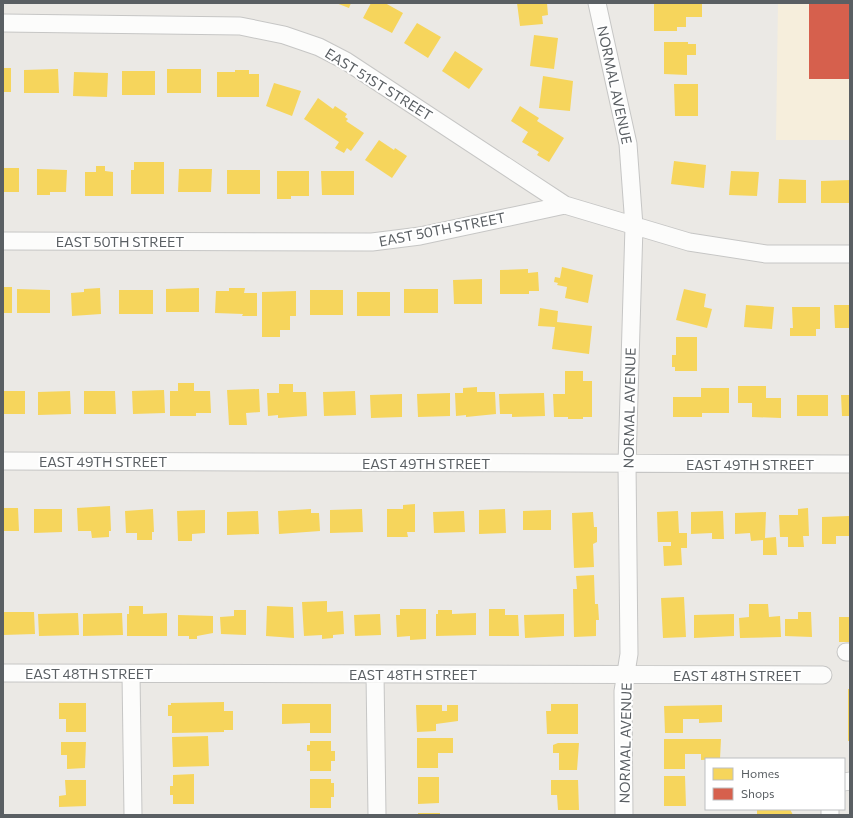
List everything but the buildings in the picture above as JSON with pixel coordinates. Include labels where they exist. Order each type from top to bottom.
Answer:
[{"type":"street","name":"NORMAL AVENUE","points":[[597,3],[628,144],[634,226],[627,464],[629,654],[623,691],[624,815]]},
{"type":"street","name":"EAST 51ST STREET","points":[[3,23],[225,24],[284,35],[319,47],[346,61],[565,204]]},
{"type":"street","points":[[565,204],[689,242],[750,253],[850,254]]},
{"type":"street","name":"EAST 50TH STREET","points":[[3,241],[372,242],[420,236],[565,204]]},
{"type":"street","name":"EAST 49TH STREET","points":[[3,461],[850,464]]},
{"type":"street","name":"EAST 48TH STREET","points":[[3,673],[823,675]]},
{"type":"street","points":[[131,674],[133,815]]},
{"type":"street","points":[[375,674],[377,815]]},
{"type":"shaded area","points":[[778,3],[850,3],[850,140],[776,140]]}]
